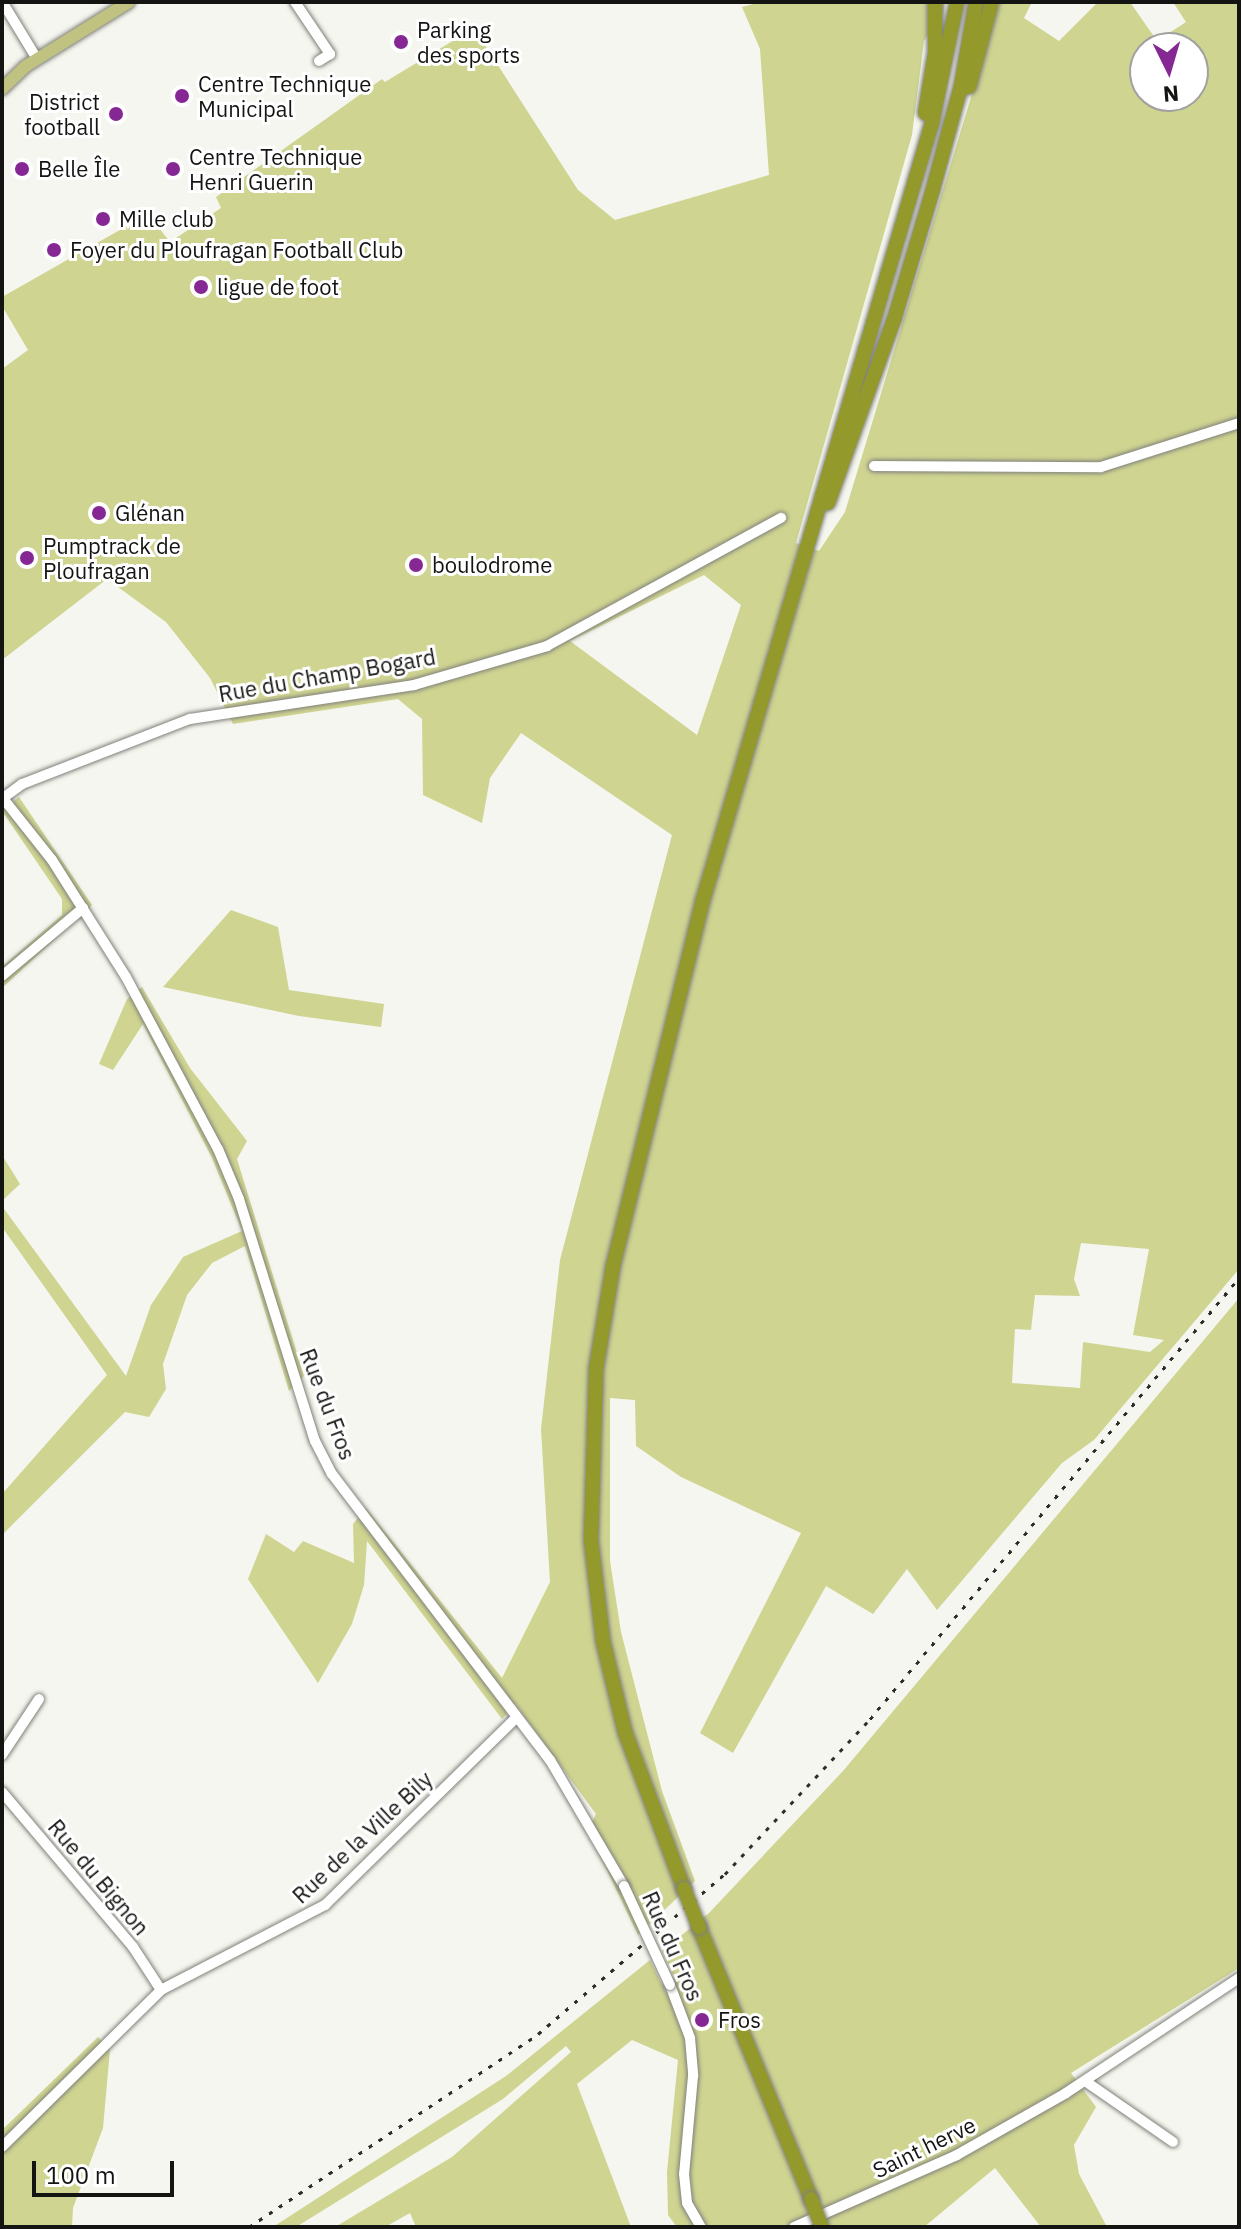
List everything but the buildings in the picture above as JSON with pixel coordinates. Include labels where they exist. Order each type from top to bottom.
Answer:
[{"type":"highway","points":[[895,246],[929,99],[935,2]]},
{"type":"highway","points":[[822,2227],[699,1927],[625,1732],[603,1641],[591,1540],[596,1369],[613,1266],[703,900],[935,110],[957,2]]},
{"type":"highway","points":[[806,555],[894,320],[961,86],[976,2]]},
{"type":"highway","points":[[933,189],[943,172],[992,2]]},
{"type":"main road","points":[[2,89],[37,59],[120,4]]},
{"type":"street","points":[[295,2],[330,54],[319,61]]},
{"type":"street","points":[[3,3],[37,59]]},
{"type":"street","points":[[874,466],[1101,467],[1239,423]]},
{"type":"street","name":"Rue du Champ Bogard","points":[[2,797],[22,784],[190,719],[414,685],[547,646],[781,518]]},
{"type":"street","name":"Rue du Fros","points":[[2,797],[83,908],[126,977],[218,1149],[239,1199],[315,1441],[332,1474],[583,1809],[624,1886],[670,1985],[690,2038],[693,2076],[684,2174],[687,2203],[701,2227]]},
{"type":"street","points":[[2,976],[83,908]]},
{"type":"street","points":[[2,1755],[39,1699]]},
{"type":"street","name":"Rue de la Ville Bily","points":[[2,2147],[161,1990],[325,1905],[516,1718]]},
{"type":"street","name":"Rue du Bignon","points":[[2,1792],[133,1947],[161,1990]]},
{"type":"street","name":"Saint herve","points":[[794,2227],[921,2175],[1066,2093],[1237,1984]]},
{"type":"street","points":[[1085,2081],[1173,2142]]},
{"type":"green space","points":[[761,2],[945,2],[943,15],[924,41],[912,135],[796,543],[819,551],[845,512],[1000,2],[1032,2],[1024,18],[1059,41],[1098,2],[1130,2],[1151,32],[1129,32],[1129,112],[1209,112],[1209,32],[1171,32],[1186,22],[1173,2],[1239,2],[1239,1269],[1094,1440],[1062,1463],[937,1610],[907,1569],[873,1614],[826,1586],[733,1753],[700,1733],[801,1533],[681,1477],[636,1446],[635,1400],[610,1398],[610,1561],[621,1632],[662,1791],[695,1881],[638,1935],[588,1831],[596,1814],[515,1704],[502,1719],[367,1541],[364,1585],[352,1624],[318,1683],[248,1579],[266,1534],[294,1552],[303,1541],[354,1563],[353,1524],[366,1508],[502,1678],[550,1582],[541,1429],[560,1260],[672,835],[521,733],[490,778],[482,823],[423,795],[422,719],[398,699],[233,724],[210,678],[166,622],[107,579],[2,660],[2,369],[28,350],[2,306],[2,297],[148,214],[170,242],[221,208],[216,197],[382,79],[385,82],[474,28],[578,190],[615,220],[769,175],[760,49],[742,7]],"holes":[[[704,575],[741,605],[697,735],[570,641]],[[1081,1243],[1149,1249],[1133,1335],[1164,1340],[1150,1352],[1083,1342],[1080,1388],[1012,1383],[1015,1329],[1031,1330],[1035,1295],[1080,1296],[1074,1279]]]},
{"type":"green space","points":[[19,797],[92,905],[2,988],[2,967],[62,915],[62,899],[2,811]]},
{"type":"green space","points":[[231,910],[278,927],[289,990],[384,1004],[381,1027],[299,1016],[163,987]]},
{"type":"green space","points":[[142,987],[190,1068],[247,1141],[237,1159],[304,1376],[289,1391],[245,1246],[212,1263],[187,1295],[163,1364],[166,1389],[149,1417],[125,1412],[2,1535],[2,1494],[107,1375],[2,1227],[2,1206],[126,1376],[151,1305],[183,1257],[242,1231],[212,1158],[143,1024],[113,1070],[99,1064],[127,999]]},
{"type":"green space","points":[[2,1155],[20,1184],[2,1201]]},
{"type":"green space","points":[[1239,1298],[1239,1968],[1071,2073],[1096,2107],[1074,2145],[1079,2174],[1107,2227],[1041,2227],[995,2168],[924,2227],[677,2227],[668,2215],[667,2172],[678,2060],[632,2040],[577,2084],[631,2227],[416,2227],[410,2213],[385,2227],[335,2227],[452,2157],[571,2052],[566,2046],[503,2099],[296,2227],[273,2227],[506,2076],[650,1960],[666,1993],[676,1981],[662,1951],[709,1913],[843,1771]]},
{"type":"green space","points":[[98,2037],[110,2050],[103,2128],[73,2208],[72,2227],[2,2227],[2,2130]]},
{"type":"railway","points":[[249,2227],[538,2034],[725,1874],[870,1719],[1239,1278]]},
{"type":"place","name":"Parking des sports","points":[[401,42]]},
{"type":"place","name":"Centre Technique Municipal","points":[[182,96]]},
{"type":"place","name":"District football","points":[[116,114]]},
{"type":"place","name":"Belle Île","points":[[22,169]]},
{"type":"place","name":"Centre Technique Henri Guerin","points":[[173,169]]},
{"type":"place","name":"Mille club","points":[[103,219]]},
{"type":"place","name":"Foyer du Ploufragan Football Club","points":[[54,250]]},
{"type":"place","name":"ligue de foot","points":[[201,287]]},
{"type":"place","name":"Glénan","points":[[99,513]]},
{"type":"place","name":"Pumptrack de Ploufragan","points":[[27,558]]},
{"type":"place","name":"boulodrome","points":[[416,565]]},
{"type":"place","name":"Fros","points":[[702,2020]]}]
